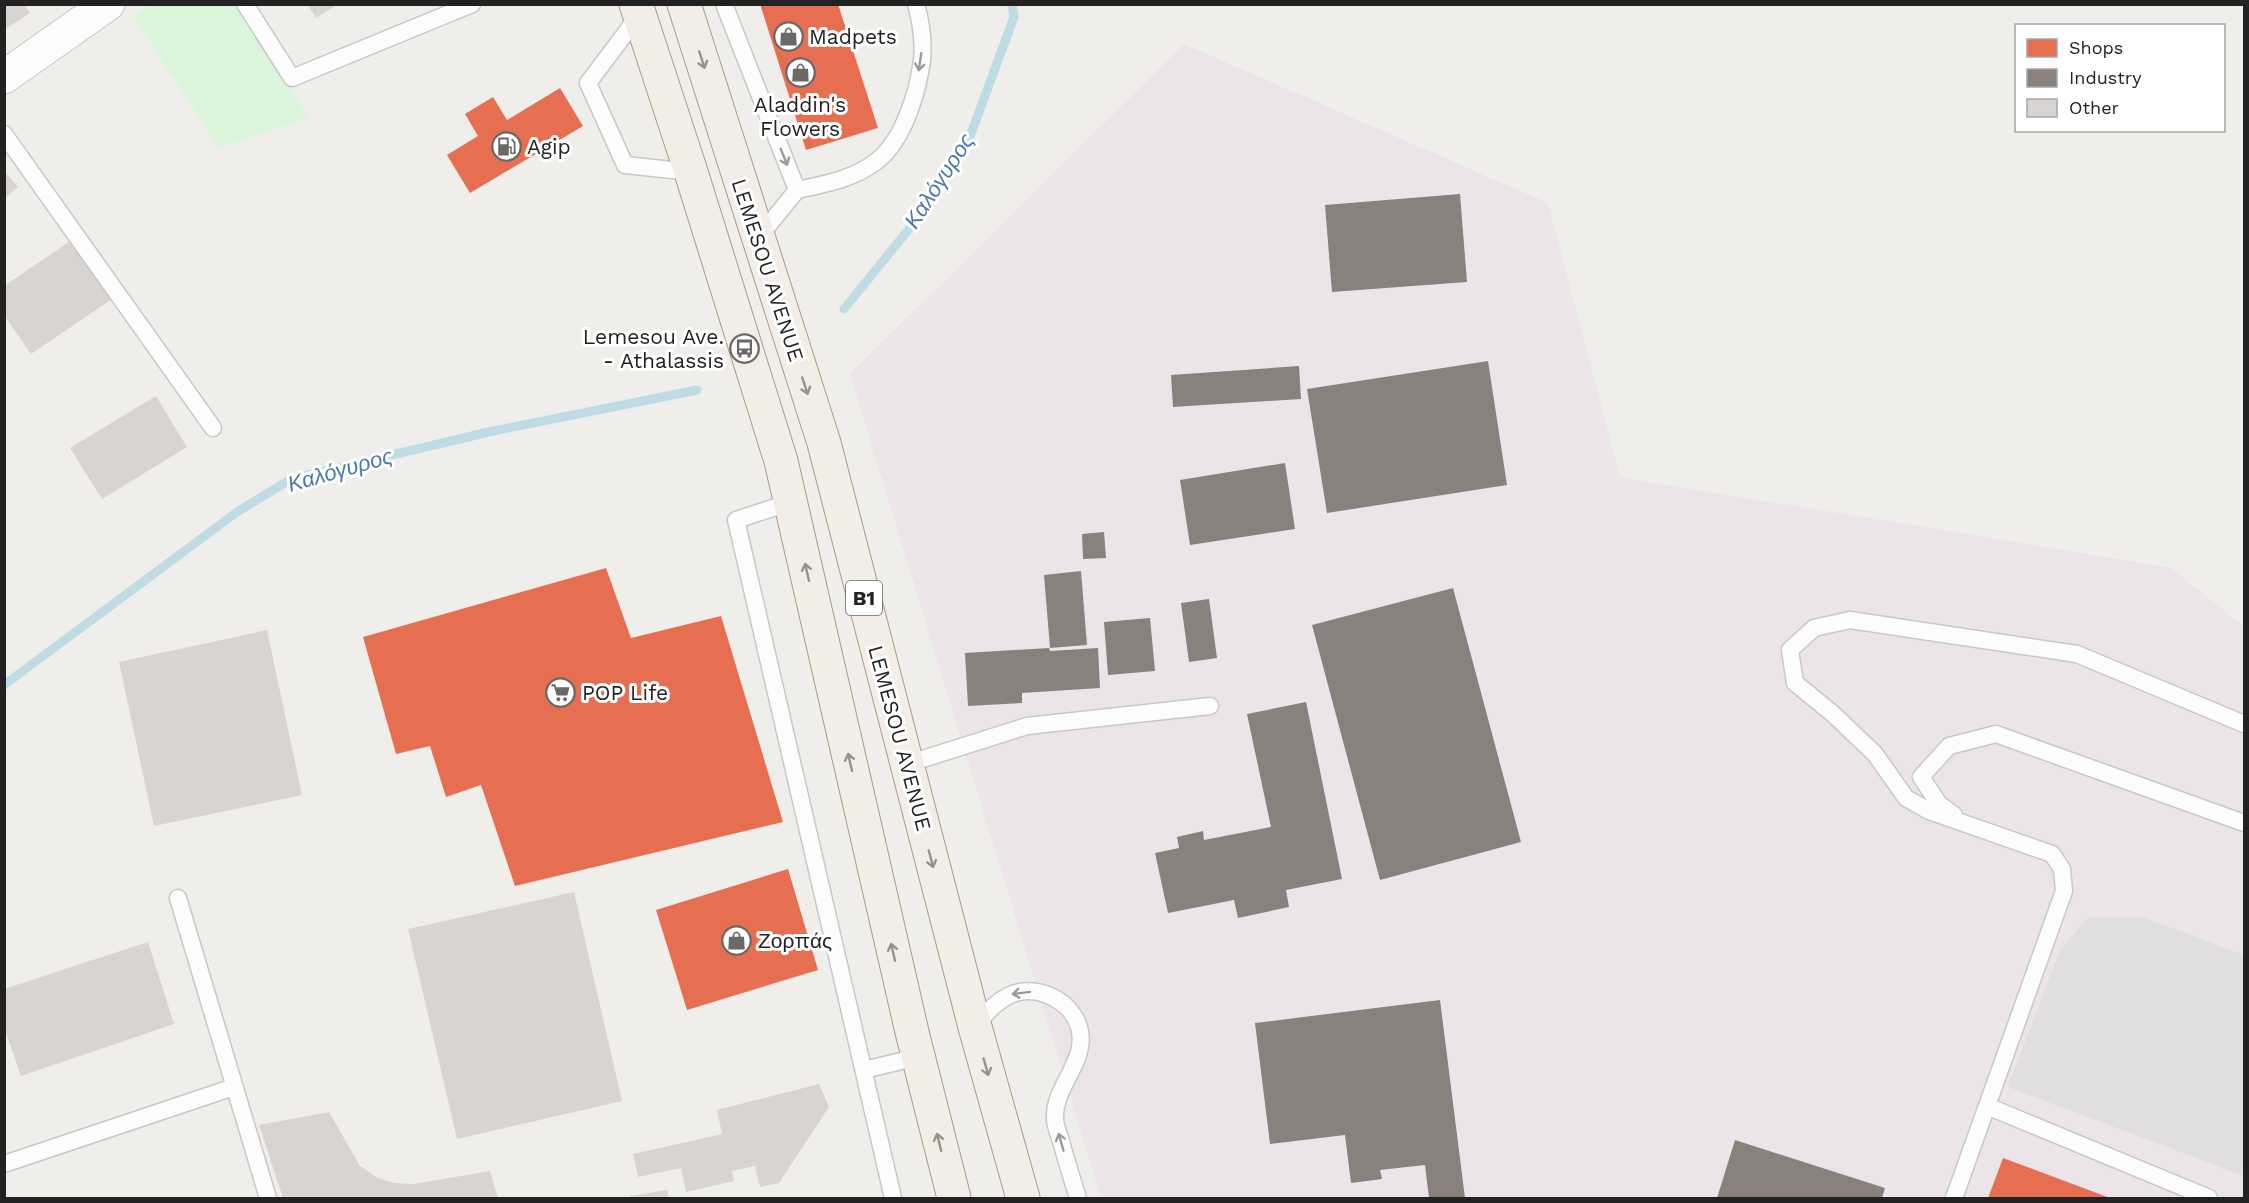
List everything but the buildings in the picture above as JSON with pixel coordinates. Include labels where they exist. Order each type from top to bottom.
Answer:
[{"type":"main road","name":"LEMESOU AVENUE","points":[[684,4],[824,443],[975,1027],[1023,1198]]},
{"type":"main road","name":"LEMESOU AVENUE","points":[[637,8],[781,460],[918,1057],[954,1198]]},
{"type":"street","points":[[4,76],[108,4]]},
{"type":"lane","points":[[245,4],[292,78],[440,10],[472,4]]},
{"type":"lane","points":[[724,4],[796,190]]},
{"type":"lane","points":[[758,238],[796,190],[842,180],[877,161],[887,152],[909,115],[922,59],[921,24],[916,4]]},
{"type":"lane","points":[[637,8],[627,30],[588,83],[625,165],[691,172]]},
{"type":"lane","points":[[4,134],[213,428]]},
{"type":"lane","points":[[791,502],[736,520],[893,1198]]},
{"type":"lane","points":[[1954,1198],[2064,891],[2062,869],[2052,854],[1929,811],[1906,798],[1875,754],[1832,712],[1795,683],[1790,650],[1814,628],[1850,620],[2078,654],[2244,724]]},
{"type":"lane","points":[[907,764],[1028,726],[1210,706]]},
{"type":"lane","points":[[1964,823],[1939,804],[1921,777],[1949,746],[1996,734],[2244,823]]},
{"type":"lane","points":[[178,897],[268,1198]]},
{"type":"lane","points":[[975,1027],[992,1007],[1009,995],[1020,992],[1049,995],[1067,1006],[1073,1015],[1081,1036],[1079,1050],[1076,1062],[1057,1101],[1054,1119],[1078,1198]]},
{"type":"lane","points":[[864,1070],[918,1057]]},
{"type":"lane","points":[[4,1164],[234,1087]]},
{"type":"lane","points":[[1987,1106],[2209,1198]]},
{"type":"shaded area","points":[[1184,44],[1548,203],[1620,477],[2172,568],[2244,627],[2244,1198],[1101,1198],[850,374]]},
{"type":"shaded area","points":[[2089,917],[2145,918],[2244,955],[2244,1176],[2008,1087],[2060,950]]},
{"type":"green space","points":[[150,5],[237,5],[309,118],[219,148],[133,16]]},
{"type":"waterway","name":"Καλόγυρος","points":[[844,309],[922,213],[968,142],[1014,17],[1012,4]]},
{"type":"waterway","name":"Καλόγυρος","points":[[4,685],[237,512],[291,479],[493,431],[697,390]]},
{"type":"place","name":"Madpets","points":[[788,36]]},
{"type":"place","name":"Aladdin's Flowers","points":[[800,73]]},
{"type":"place","name":"Agip","points":[[506,146]]},
{"type":"place","name":"Lemesou Ave. - Athalassis","points":[[745,348]]},
{"type":"place","name":"POP Life","points":[[561,692]]},
{"type":"place","name":"Ζορπάς","points":[[737,940]]}]
